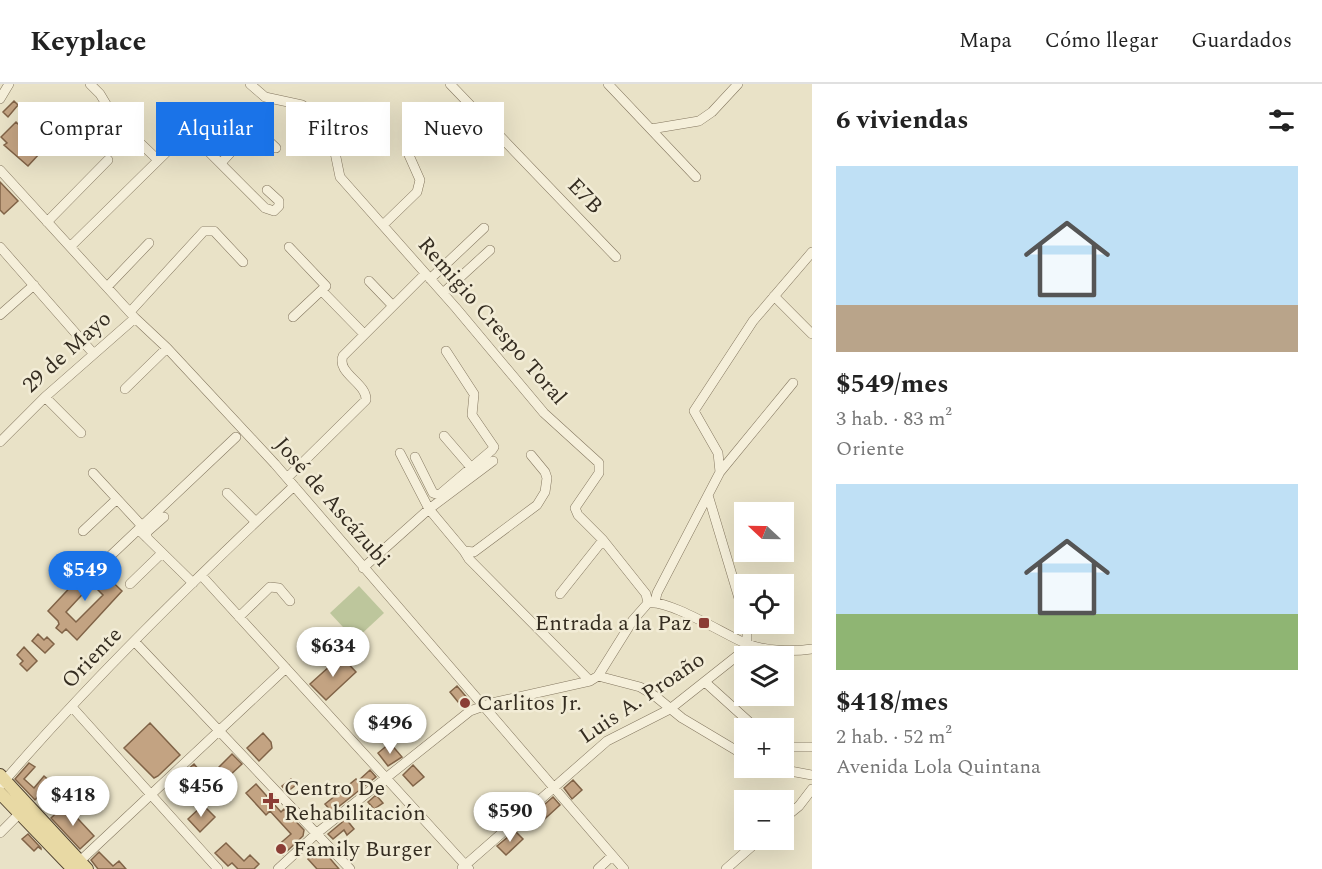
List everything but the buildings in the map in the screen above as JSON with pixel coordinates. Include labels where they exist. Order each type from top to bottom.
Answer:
[{"type":"main road","points":[[2,781],[80,866]]},
{"type":"main road","points":[[0,793],[80,866]]},
{"type":"street","points":[[0,99],[9,84]]},
{"type":"street","points":[[90,84],[100,94],[115,119],[158,160]]},
{"type":"street","name":"Remigio Crespo Toral","points":[[250,84],[265,97],[302,105],[324,120],[331,133],[340,177],[443,293],[544,413],[599,464],[599,473],[575,508],[578,515],[603,540],[652,603]]},
{"type":"street","name":"E7B","points":[[450,84],[616,257]]},
{"type":"street","points":[[608,84],[696,177]]},
{"type":"street","points":[[651,129],[699,121],[712,112],[738,84]]},
{"type":"street","points":[[222,162],[253,128],[276,148]]},
{"type":"street","points":[[71,246],[183,135],[193,136],[222,162],[266,208],[274,211],[279,206],[279,201],[267,190]]},
{"type":"street","points":[[383,225],[417,192],[420,180],[409,156]]},
{"type":"street","points":[[47,222],[108,160]]},
{"type":"street","name":"José de Ascázubi","points":[[0,170],[132,315],[167,348],[287,478],[624,869]]},
{"type":"street","points":[[287,478],[366,400],[366,394],[343,367],[341,361],[345,353],[393,306],[484,228]]},
{"type":"street","name":"29 de Mayo","points":[[1,440],[132,315],[204,231],[214,231],[243,262]]},
{"type":"street","points":[[107,287],[149,243]]},
{"type":"street","points":[[0,247],[93,353]]},
{"type":"street","points":[[289,247],[326,286],[293,317]]},
{"type":"street","points":[[443,293],[490,250]]},
{"type":"street","points":[[720,472],[718,453],[694,411],[753,321],[812,252]]},
{"type":"street","points":[[369,281],[393,306]]},
{"type":"street","points":[[0,315],[34,285]]},
{"type":"street","points":[[322,291],[364,334]]},
{"type":"street","points":[[774,296],[812,334]]},
{"type":"street","points":[[125,389],[167,348]]},
{"type":"street","points":[[363,568],[474,471],[494,447],[472,415],[474,394],[446,351]]},
{"type":"street","points":[[594,679],[633,620],[652,603],[720,472],[793,383]]},
{"type":"street","points":[[45,397],[81,433]]},
{"type":"street","points":[[444,436],[474,471]]},
{"type":"street","points":[[106,560],[142,531],[195,474],[236,437]]},
{"type":"street","points":[[400,453],[429,508],[469,551],[469,559],[594,679]]},
{"type":"street","points":[[469,551],[537,505],[545,492],[547,478],[531,455]]},
{"type":"street","points":[[415,458],[436,495],[493,461]]},
{"type":"street","points":[[93,473],[142,531],[193,583]]},
{"type":"street","name":"Oriente","points":[[2,781],[193,583],[294,486]]},
{"type":"street","points":[[227,493],[256,522]]},
{"type":"street","points":[[708,495],[734,582]]},
{"type":"street","points":[[82,531],[117,499]]},
{"type":"street","points":[[142,531],[147,532],[164,517]]},
{"type":"street","points":[[560,594],[603,540]]},
{"type":"street","points":[[130,584],[162,553]]},
{"type":"street","points":[[201,575],[387,778],[465,868]]},
{"type":"street","points":[[239,617],[270,587],[279,588],[290,601]]},
{"type":"street","points":[[652,603],[672,608],[747,644],[769,649],[812,649]]},
{"type":"street","points":[[747,634],[747,644]]},
{"type":"street","points":[[135,642],[350,869]]},
{"type":"street","name":"Luis A. Proaño","points":[[465,868],[553,786],[607,741],[670,709],[742,652],[747,644]]},
{"type":"street","points":[[80,866],[150,794],[286,668]]},
{"type":"street","points":[[278,869],[317,833],[470,711],[483,705],[594,679],[640,687],[670,709],[734,749]]},
{"type":"street","points":[[705,682],[745,718]]},
{"type":"street","points":[[72,707],[218,869]]},
{"type":"street","points":[[794,747],[812,747]]},
{"type":"street","points":[[794,772],[812,775]]},
{"type":"street","points":[[794,809],[812,789]]},
{"type":"street","points":[[0,833],[20,813]]},
{"type":"street","points":[[726,869],[748,850]]},
{"type":"street","points":[[598,869],[612,856]]},
{"type":"green space","points":[[359,586],[384,613],[355,640],[330,613]]},
{"type":"place","name":"Entrada a la Paz","points":[[704,623]]},
{"type":"place","name":"Carlitos Jr.","points":[[465,703]]},
{"type":"place","name":"Centro De Rehabilitación","points":[[271,801]]},
{"type":"place","name":"Family Burger","points":[[281,849]]}]
